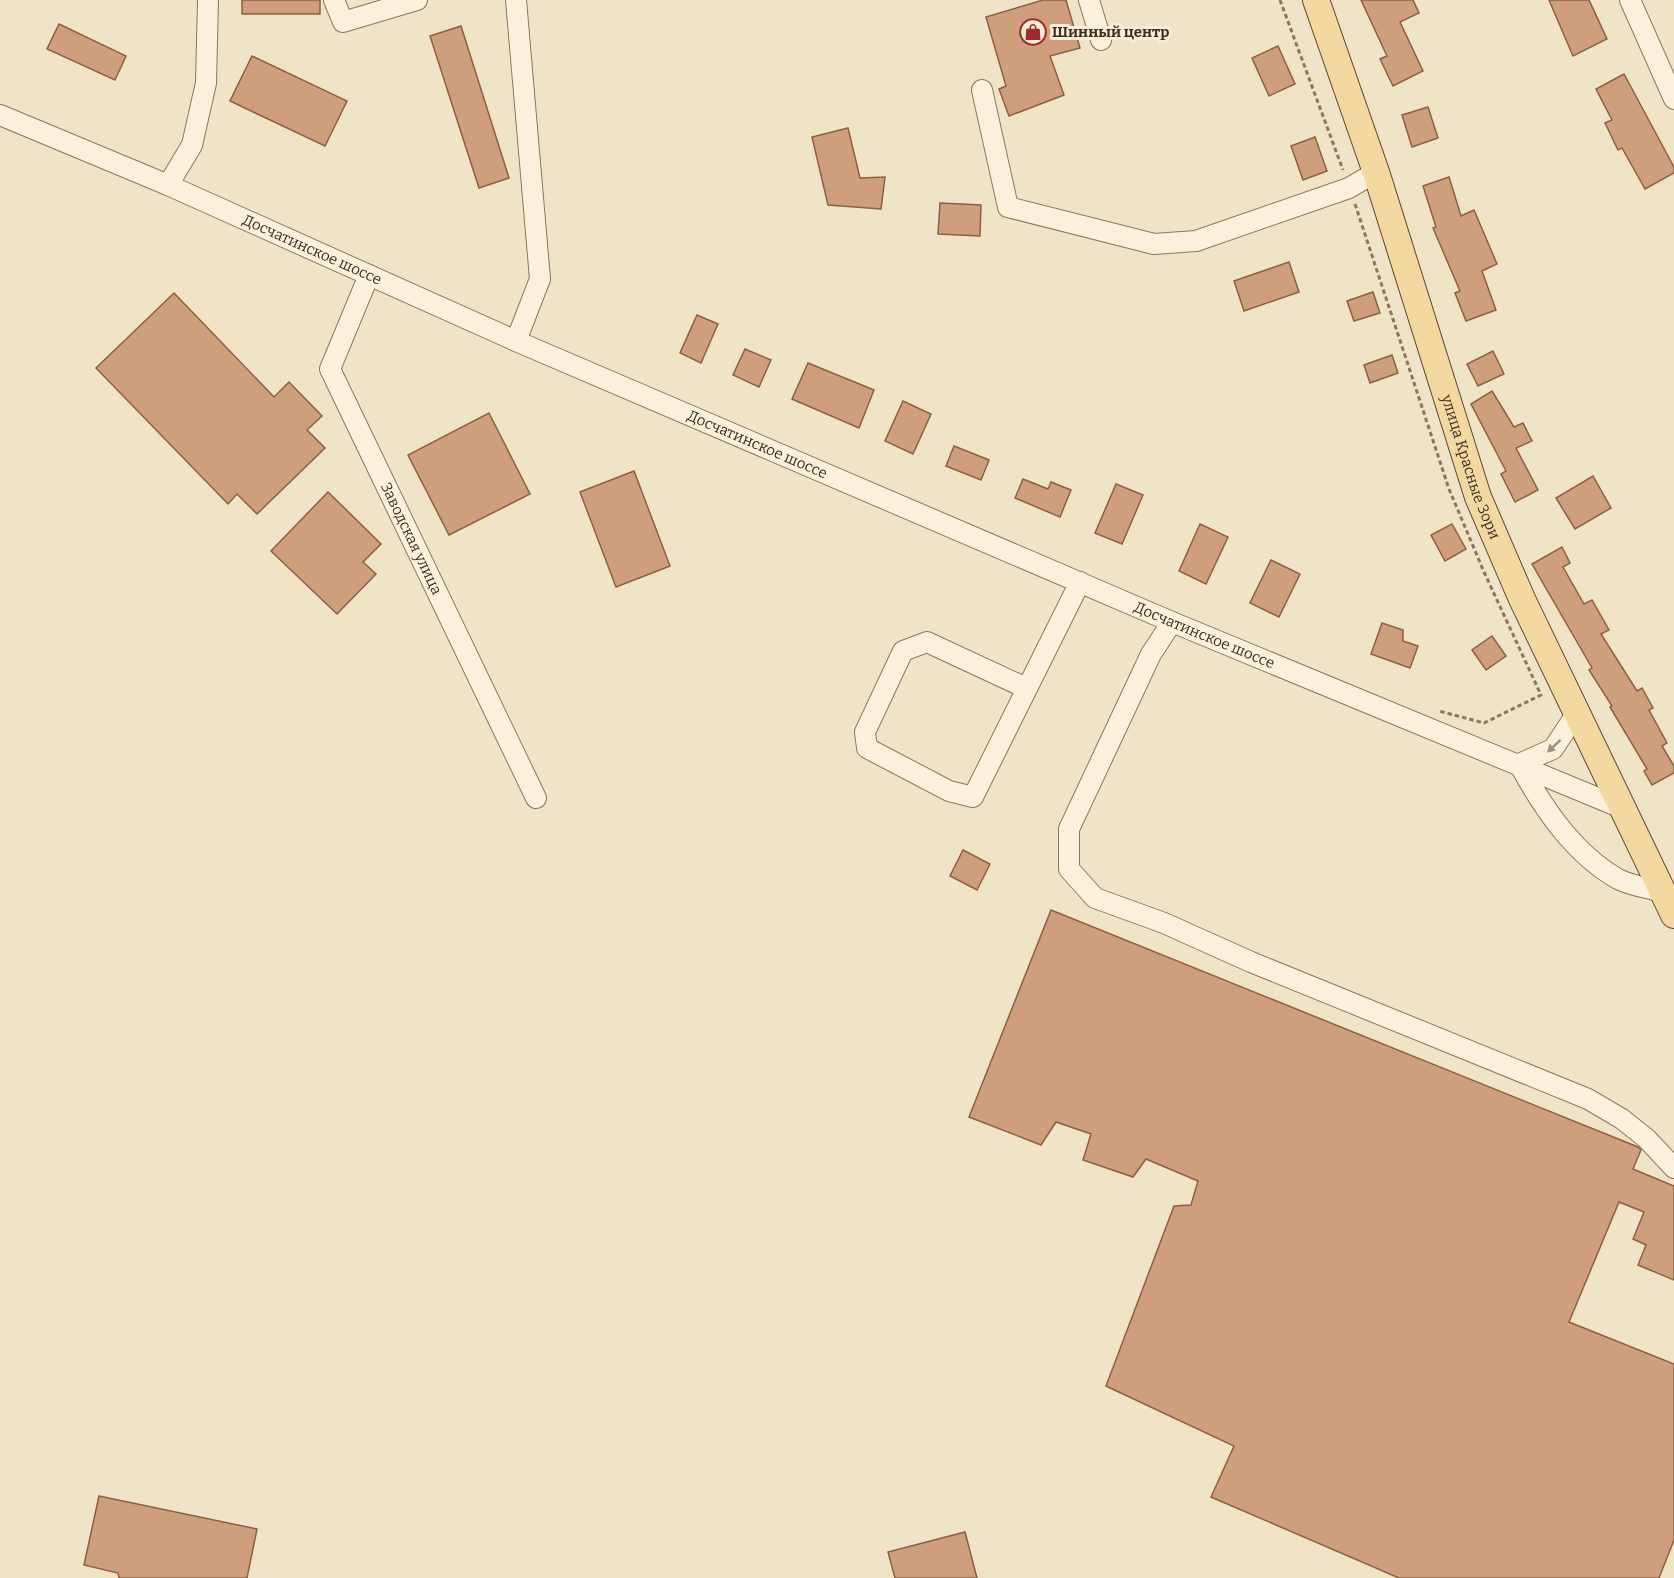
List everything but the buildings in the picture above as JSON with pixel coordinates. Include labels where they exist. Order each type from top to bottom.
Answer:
[{"type":"main road","name":"улица Красные Зори","points":[[1316,0],[1376,172],[1478,497],[1495,540],[1674,915]]},
{"type":"street","points":[[168,185],[192,145],[206,83],[208,0]]},
{"type":"street","points":[[334,0],[343,22],[417,0]]},
{"type":"street","points":[[516,0],[540,279],[516,341]]},
{"type":"street","points":[[1089,0],[1101,40]]},
{"type":"street","points":[[1630,0],[1674,99]]},
{"type":"street","points":[[982,90],[1008,207],[1154,244],[1196,241],[1349,188],[1376,172]]},
{"type":"street","name":"Досчатинское шоссе","points":[[0,115],[168,185],[516,341],[1080,582],[1622,808]]},
{"type":"street","name":"Заводская улица","points":[[369,275],[330,369],[536,798]]},
{"type":"street","points":[[1026,688],[927,642],[903,651],[865,732],[867,748],[949,791],[973,797],[1080,582]]},
{"type":"street","points":[[1172,621],[1151,654],[1069,829],[1069,868],[1095,898],[1164,923],[1251,962],[1588,1099],[1622,1119],[1647,1139],[1674,1168]]},
{"type":"street","points":[[1577,713],[1553,749],[1519,764],[1541,803],[1591,862],[1620,881],[1663,892]]},
{"type":"path","points":[[1280,0],[1349,188],[1449,489],[1541,695],[1484,723],[1458,714]]},
{"type":"place","name":"Шинный центр","points":[[1033,32]]}]
